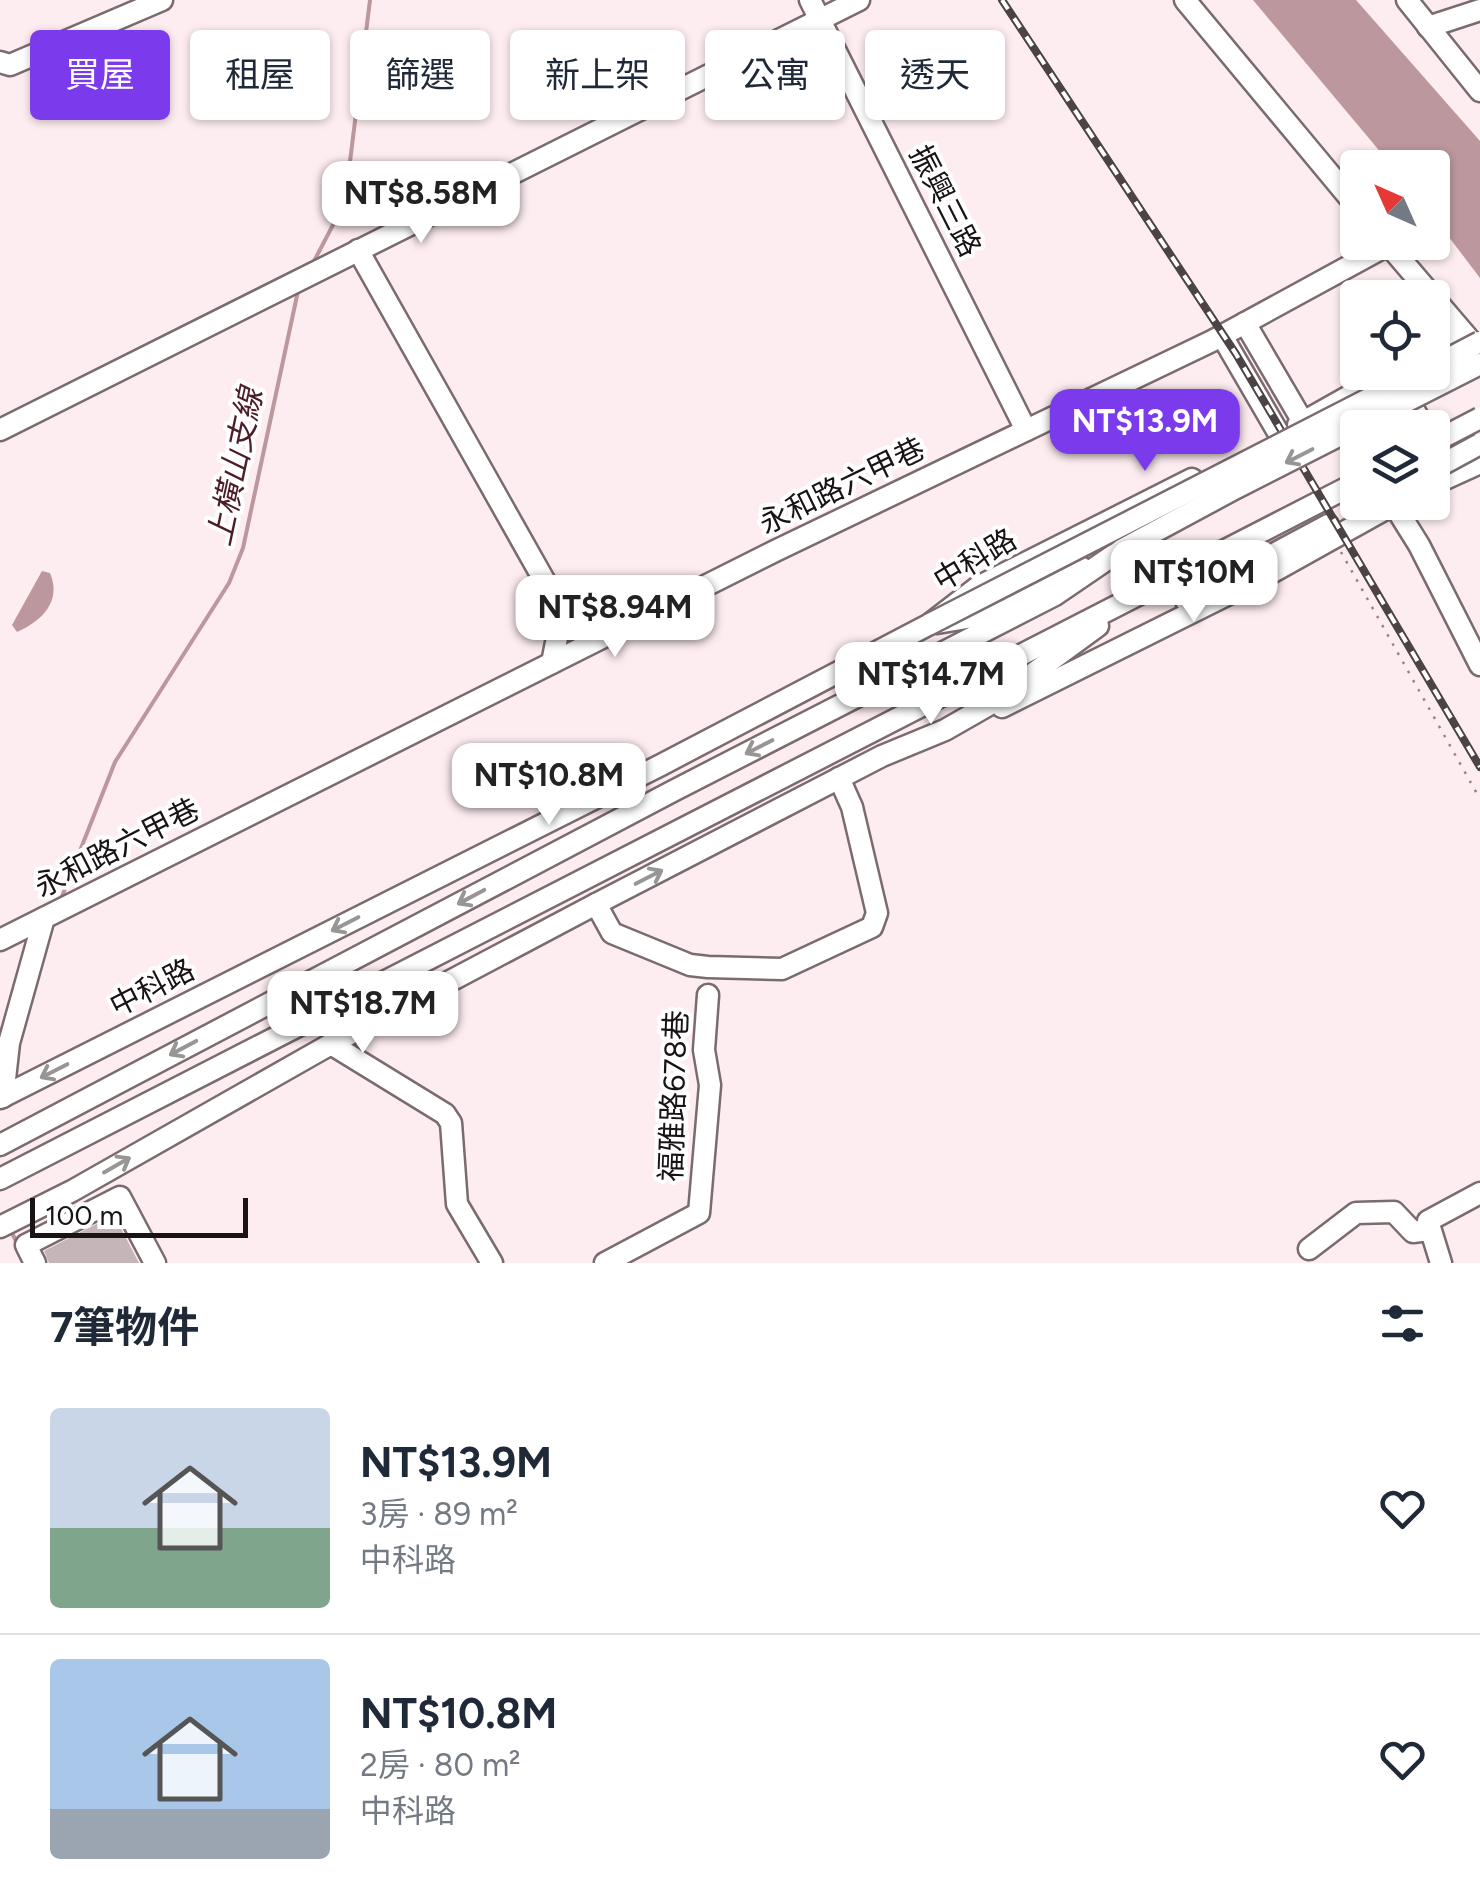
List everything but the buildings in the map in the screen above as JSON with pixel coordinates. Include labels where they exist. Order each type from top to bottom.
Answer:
[{"type":"street","points":[[0,62],[10,65],[162,0]]},
{"type":"street","points":[[0,430],[358,250],[814,10],[859,0]]},
{"type":"street","points":[[1184,0],[1340,186]]},
{"type":"street","points":[[1407,0],[1480,91]]},
{"type":"street","name":"振興三路","points":[[814,10],[1026,430]]},
{"type":"street","points":[[1428,27],[1480,10]]},
{"type":"street","points":[[358,250],[562,612],[552,663]]},
{"type":"street","name":"永和路六甲巷","points":[[0,940],[552,663],[1222,336],[1358,260]]},
{"type":"street","points":[[1401,260],[1472,338],[1480,352]]},
{"type":"street","points":[[1245,323],[1303,422]]},
{"type":"street","points":[[1222,336],[1279,434]]},
{"type":"street","points":[[1450,353],[1472,338]]},
{"type":"street","points":[[930,624],[966,618],[1121,550],[1480,364]]},
{"type":"street","name":"中科路","points":[[1,1098],[660,765],[930,624],[978,587],[1361,390]]},
{"type":"street","points":[[930,624],[1386,390]]},
{"type":"street","points":[[1450,433],[1480,418]]},
{"type":"street","points":[[1450,468],[1480,444]]},
{"type":"street","points":[[1450,473],[1480,463]]},
{"type":"street","points":[[0,1179],[1340,491]]},
{"type":"street","points":[[945,730],[1340,518]]},
{"type":"street","points":[[0,1227],[72,1191],[330,1044],[839,778],[1062,679],[1366,520]]},
{"type":"street","points":[[1405,520],[1480,665]]},
{"type":"street","points":[[0,1145],[1055,595],[1121,550]]},
{"type":"street","points":[[994,702],[1149,590]]},
{"type":"street","points":[[660,765],[708,847]]},
{"type":"street","points":[[596,904],[612,932],[690,965],[708,967],[782,969],[872,928],[877,913],[852,807],[839,778]]},
{"type":"street","points":[[1,1098],[3,1058],[44,918]]},
{"type":"street","name":"福雅路678巷","points":[[604,1263],[699,1212],[710,1085],[704,1050],[708,995]]},
{"type":"street","points":[[330,1044],[445,1114],[451,1123],[457,1204],[492,1263]]},
{"type":"street","points":[[72,1191],[84,1215]]},
{"type":"street","points":[[1441,1263],[1428,1221],[1480,1193]]},
{"type":"street","points":[[35,1263],[26,1245],[120,1197],[155,1263]]},
{"type":"street","points":[[1308,1249],[1356,1213],[1390,1211],[1413,1232],[1429,1230]]},
{"type":"path","points":[[1333,538],[1480,799]]},
{"type":"shaded area","points":[[1253,0],[1356,0],[1480,141],[1480,278],[1450,238],[1450,150],[1379,150]]},
{"type":"shaded area","points":[[42,571],[50,573],[53,583],[51,601],[42,616],[17,632],[12,625]]},
{"type":"waterway","name":"上橫山支線","points":[[312,265],[345,202],[370,0]]},
{"type":"waterway","name":"上橫山支線","points":[[61,899],[115,762],[229,583],[243,548],[298,291]]},
{"type":"waterway","name":"上橫山支線","points":[[12,1233],[18,1245]]},
{"type":"railway","points":[[1002,0],[1236,354],[1480,767]]}]
